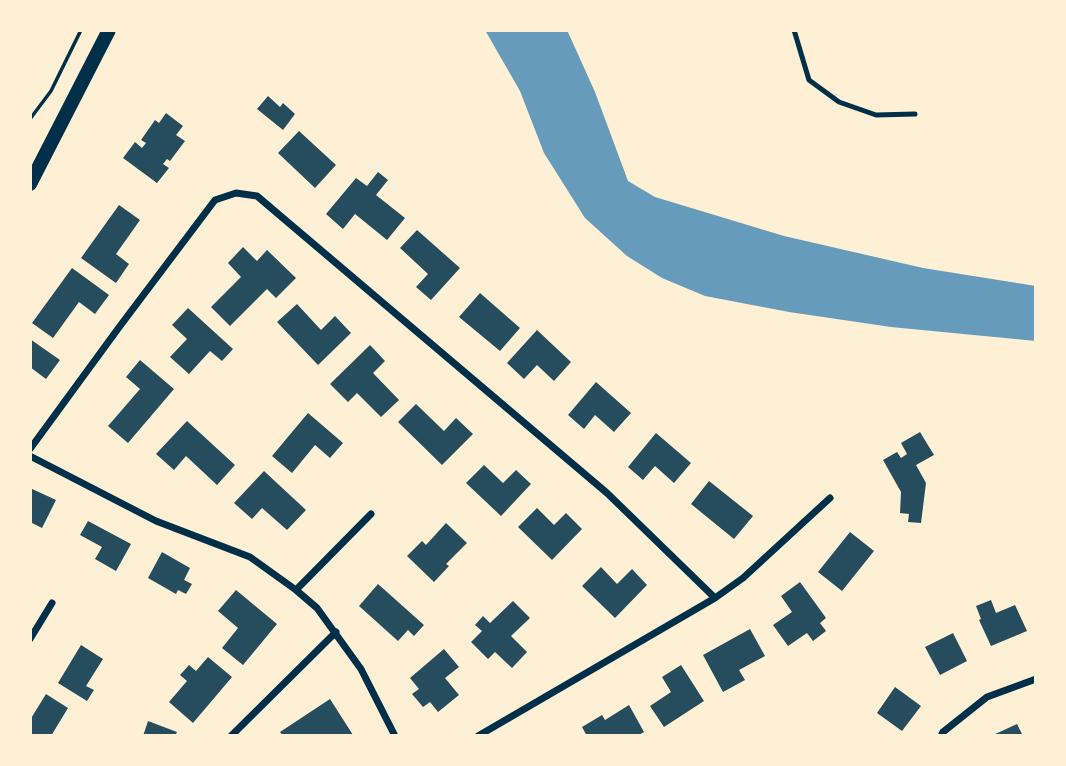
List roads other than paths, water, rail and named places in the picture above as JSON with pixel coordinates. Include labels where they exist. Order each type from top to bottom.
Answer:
[{"type":"main road","points":[[30,184],[109,30]]},
{"type":"street","points":[[30,449],[215,200],[236,192],[257,196],[607,493],[715,598]]},
{"type":"street","points":[[30,456],[156,521],[250,557],[296,590],[317,607],[336,632],[361,669],[395,736]]},
{"type":"street","points":[[478,736],[715,598],[743,578],[830,498]]},
{"type":"street","points":[[296,590],[371,514]]},
{"type":"street","points":[[30,639],[52,603]]},
{"type":"street","points":[[231,736],[336,632]]},
{"type":"street","points":[[941,736],[987,697],[1036,680]]},
{"type":"lane","points":[[794,30],[809,80],[839,102],[876,115],[915,114]]},
{"type":"water","points":[[485,30],[567,30],[595,92],[628,181],[655,197],[784,236],[923,268],[1036,286],[1036,341],[891,327],[789,312],[705,296],[662,278],[627,256],[585,218],[544,153],[520,91]]}]
